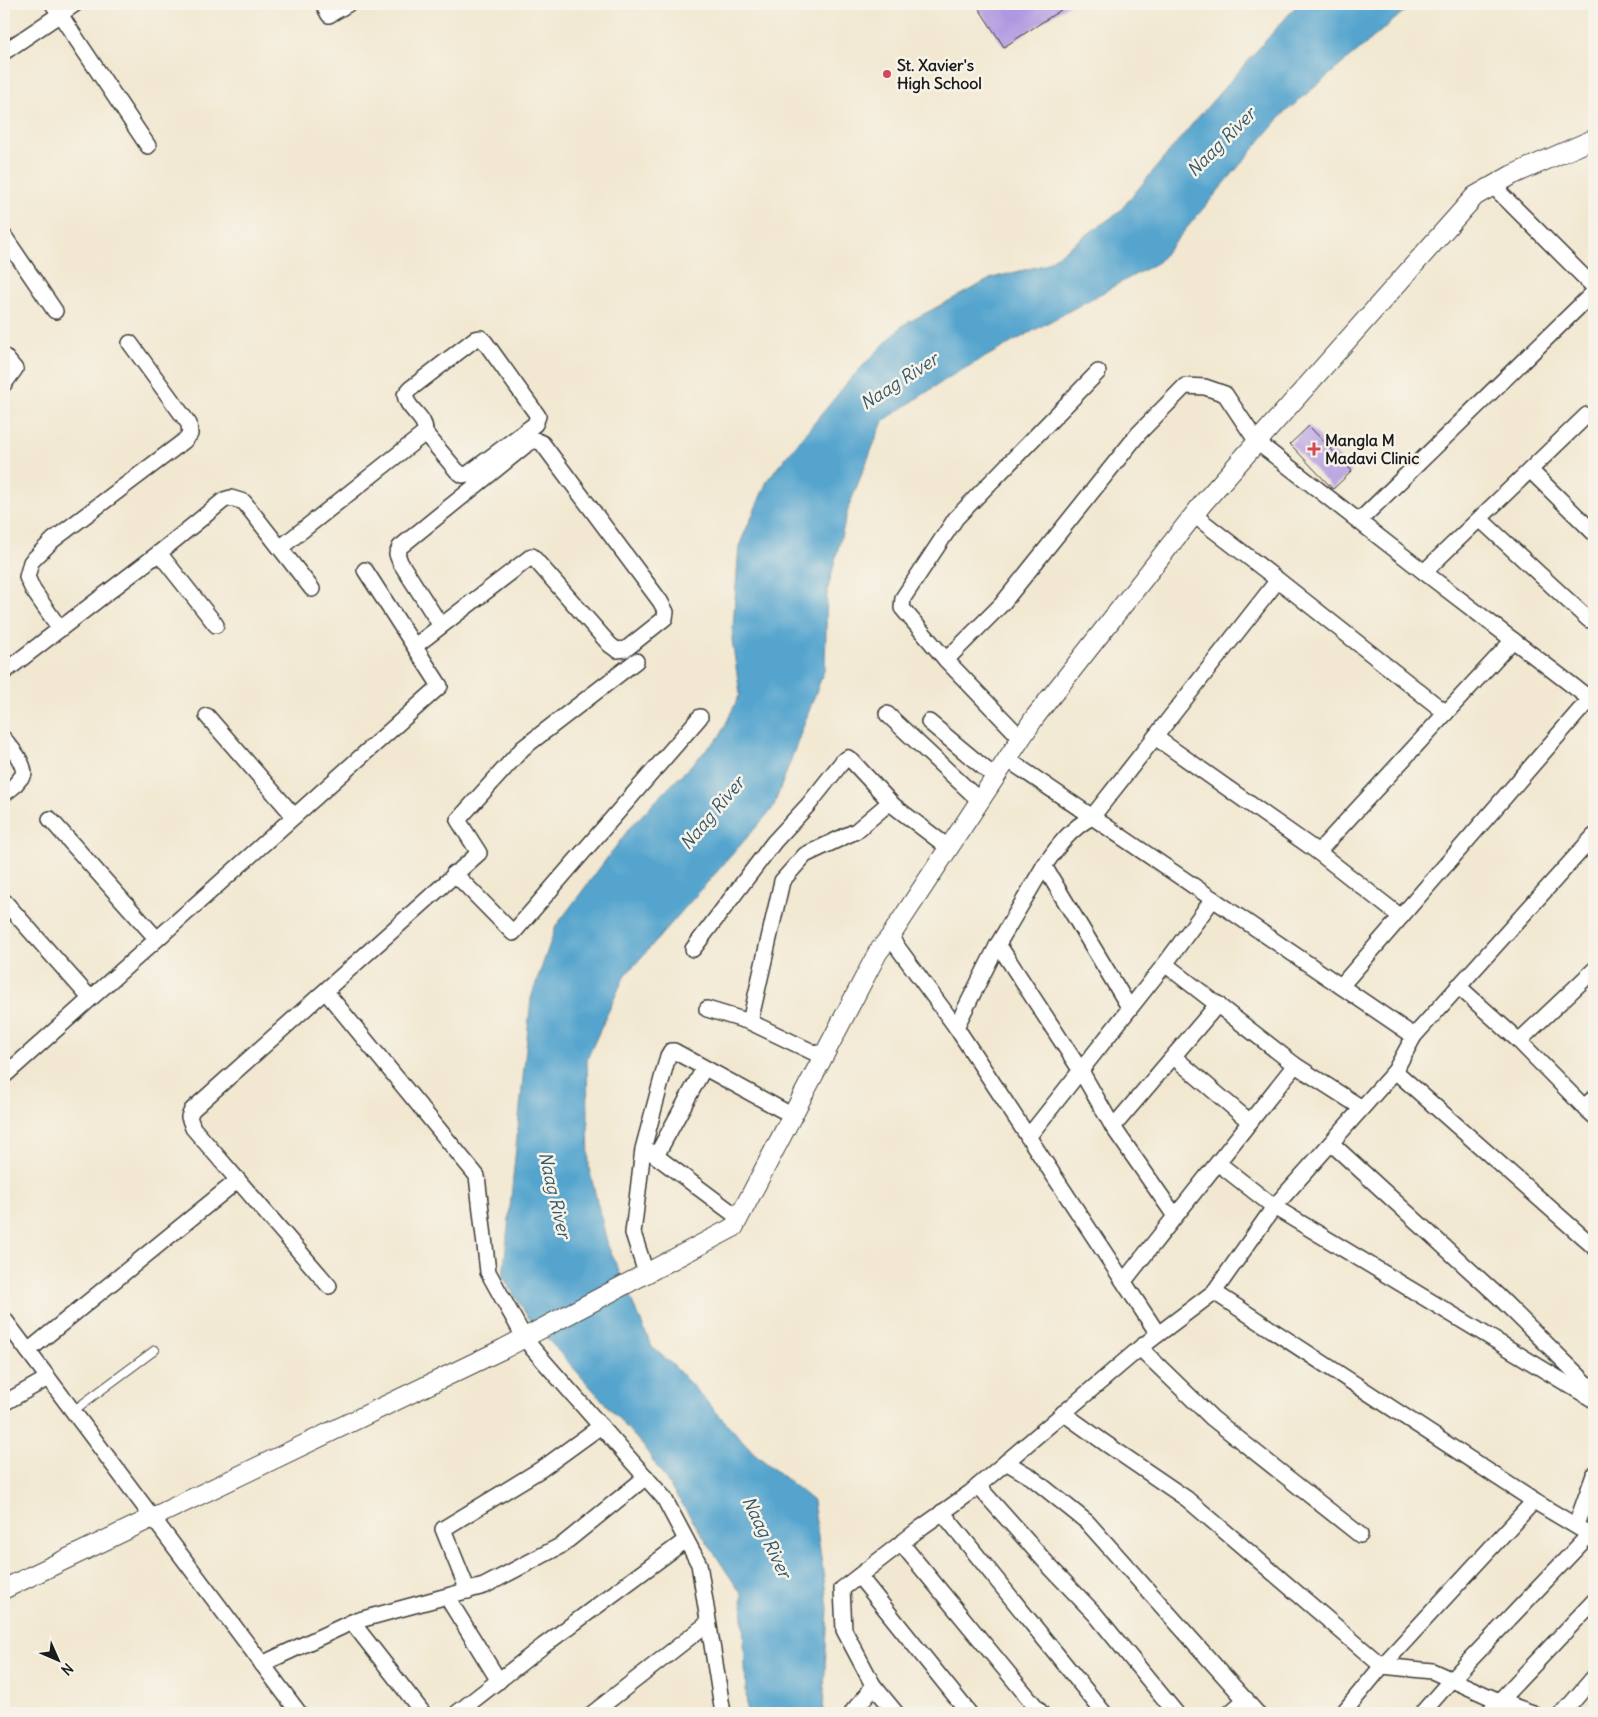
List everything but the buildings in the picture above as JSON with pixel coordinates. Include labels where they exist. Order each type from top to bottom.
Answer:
[{"type":"street","points":[[4,52],[56,9],[75,4]]},
{"type":"street","points":[[323,4],[329,15],[348,4]]},
{"type":"street","points":[[56,9],[148,146]]},
{"type":"street","points":[[4,1588],[524,1337],[734,1227],[878,952],[890,937],[1035,717],[1194,515],[1475,196],[1512,175],[1594,139]]},
{"type":"street","points":[[1494,186],[1594,287]]},
{"type":"street","points":[[4,236],[9,254],[55,311]]},
{"type":"street","points":[[1359,521],[1594,292]]},
{"type":"street","points":[[280,548],[425,433],[426,427],[424,422],[406,400],[405,395],[410,389],[475,339],[480,338],[485,342],[538,416],[536,424],[468,474],[463,475],[457,471],[425,433]]},
{"type":"street","points":[[60,629],[32,590],[27,577],[31,562],[53,540],[184,441],[190,434],[188,424],[130,343]]},
{"type":"street","points":[[4,356],[15,369],[4,384]]},
{"type":"street","points":[[1021,738],[946,660],[902,608],[903,598],[956,518],[1098,372]]},
{"type":"street","points":[[946,660],[1002,604],[1139,432],[1185,386],[1205,387],[1225,394],[1257,442],[1593,700],[1580,710],[1341,986]]},
{"type":"street","points":[[1424,572],[1530,470],[1592,414]]},
{"type":"street","points":[[415,646],[442,626],[532,556],[617,650],[626,649],[665,618],[666,612],[660,601],[542,443],[535,440],[526,445],[400,547],[397,554],[400,562],[442,626]]},
{"type":"street","points":[[1530,470],[1594,533]]},
{"type":"street","points":[[4,672],[224,500],[231,498],[244,502],[312,589]]},
{"type":"street","points":[[1194,515],[1446,713]]},
{"type":"street","points":[[1480,519],[1589,620]]},
{"type":"street","points":[[159,552],[216,625]]},
{"type":"street","points":[[5,1072],[440,686],[365,570]]},
{"type":"street","points":[[956,1027],[998,944],[1061,841],[1080,824],[1092,817],[1278,580]]},
{"type":"street","points":[[1318,852],[1513,640]]},
{"type":"street","points":[[329,1286],[193,1128],[190,1117],[192,1110],[479,853],[458,820],[523,748],[636,661]]},
{"type":"street","points":[[887,714],[980,800]]},
{"type":"street","points":[[208,716],[294,816]]},
{"type":"street","points":[[454,874],[514,933],[700,717]]},
{"type":"street","points":[[929,722],[995,778]]},
{"type":"street","points":[[1155,737],[1318,852],[1401,917]]},
{"type":"street","points":[[4,739],[24,767],[24,774],[4,794]]},
{"type":"street","points":[[693,949],[774,842],[809,804],[843,761],[848,758],[890,802],[949,848]]},
{"type":"street","points":[[1007,759],[1414,1036]]},
{"type":"street","points":[[750,1022],[782,880],[805,855],[856,831],[890,802]]},
{"type":"street","points":[[50,819],[157,939]]},
{"type":"street","points":[[896,1713],[873,1685],[844,1630],[842,1589],[978,1486],[1140,1348],[1214,1292],[1274,1207],[1395,1071],[1414,1036],[1594,836]]},
{"type":"street","points":[[1044,866],[1130,1008]]},
{"type":"street","points":[[1028,1137],[1165,964],[1213,899]]},
{"type":"street","points":[[4,901],[90,998]]},
{"type":"street","points":[[890,937],[956,1027],[1158,1334]]},
{"type":"street","points":[[998,944],[1081,1071],[1113,1127],[1175,1216]]},
{"type":"street","points":[[1165,964],[1295,1065],[1362,1108]]},
{"type":"street","points":[[1519,1041],[1594,970]]},
{"type":"street","points":[[1458,986],[1591,1107]]},
{"type":"street","points":[[326,992],[477,1176],[488,1272],[524,1337],[664,1498],[699,1564],[720,1712]]},
{"type":"street","points":[[1113,1127],[1218,1004]]},
{"type":"street","points":[[707,1009],[750,1022],[823,1058]]},
{"type":"street","points":[[643,1275],[632,1233],[644,1147],[668,1056],[671,1051],[792,1116]]},
{"type":"street","points":[[1174,1057],[1250,1122]]},
{"type":"street","points":[[1124,1282],[1295,1065]]},
{"type":"street","points":[[656,1156],[704,1068]]},
{"type":"street","points":[[1395,1071],[1594,1247]]},
{"type":"street","points":[[1331,1143],[1498,1296],[1594,1392]]},
{"type":"street","points":[[644,1147],[739,1218]]},
{"type":"street","points":[[1218,1162],[1274,1207],[1594,1400]]},
{"type":"street","points":[[28,1351],[238,1180]]},
{"type":"street","points":[[1214,1292],[1534,1501],[1592,1535],[1451,1680],[1422,1713]]},
{"type":"street","points":[[4,1319],[299,1713]]},
{"type":"street","points":[[1140,1348],[1212,1418],[1360,1535]]},
{"type":"street","points":[[4,1403],[48,1378]]},
{"type":"street","points":[[1063,1413],[1187,1499],[1382,1666],[1432,1671],[1499,1701],[1533,1713]]},
{"type":"street","points":[[468,1591],[443,1529],[543,1468],[601,1426]]},
{"type":"street","points":[[1006,1462],[1031,1477],[1087,1522],[1256,1713]]},
{"type":"street","points":[[1576,1525],[1594,1475]]},
{"type":"street","points":[[262,1664],[352,1622],[484,1586],[562,1545],[646,1477]]},
{"type":"street","points":[[978,1486],[1095,1614],[1176,1713]]},
{"type":"street","points":[[1343,1713],[1382,1666],[1534,1501]]},
{"type":"street","points":[[942,1512],[1104,1713]]},
{"type":"street","points":[[457,1713],[686,1540]]},
{"type":"street","points":[[901,1543],[1041,1713]]},
{"type":"street","points":[[859,1576],[969,1713]]},
{"type":"street","points":[[447,1597],[498,1681]]},
{"type":"street","points":[[1488,1713],[1594,1601]]},
{"type":"street","points":[[352,1622],[424,1713]]},
{"type":"street","points":[[593,1713],[708,1623]]},
{"type":"street","points":[[1563,1713],[1594,1677]]},
{"type":"street","points":[[853,1713],[852,1711],[867,1695],[873,1685]]},
{"type":"street","points":[[1230,1713],[1246,1700]]},
{"type":"lane","points":[[73,1410],[156,1350]]},
{"type":"water","name":"Naag River","points":[[1298,4],[1413,4],[1283,114],[1158,262],[951,376],[883,421],[849,506],[827,592],[825,668],[773,808],[624,977],[587,1059],[589,1168],[608,1246],[652,1347],[673,1365],[754,1453],[813,1501],[828,1608],[823,1713],[747,1713],[742,1595],[644,1447],[528,1317],[503,1277],[531,998],[556,926],[632,825],[720,736],[740,694],[732,640],[739,546],[768,479],[853,376],[903,325],[992,278],[1044,265],[1119,212],[1194,122]]},
{"type":"place","name":"St. Xavier's High School","points":[[887,74]]},
{"type":"place","name":"Mangla M Madavi Clinic","points":[[1314,449]]}]
